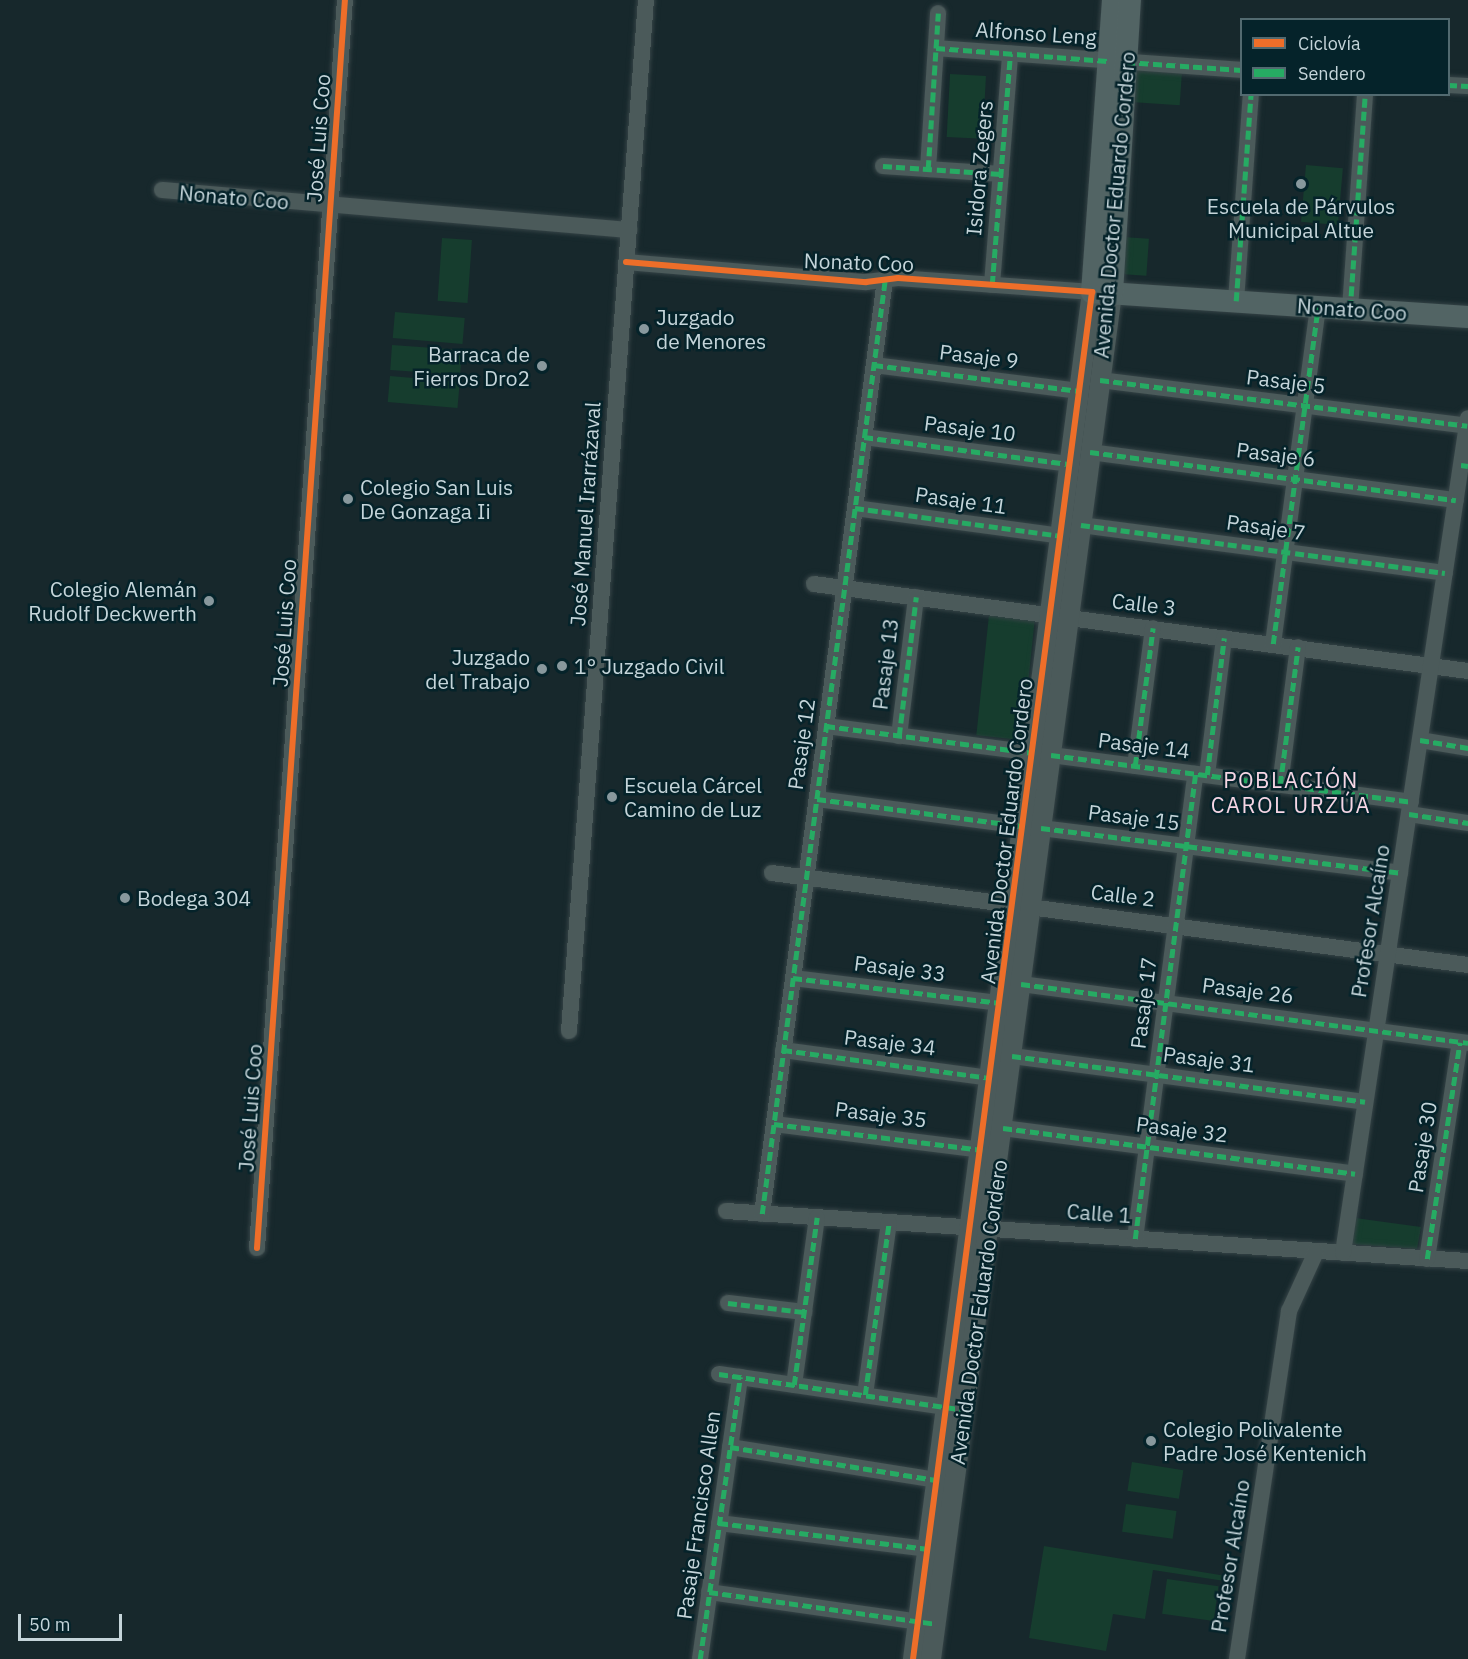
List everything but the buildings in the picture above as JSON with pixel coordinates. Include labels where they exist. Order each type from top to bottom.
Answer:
[{"type":"main road","name":"Avenida Doctor Eduardo Cordero","points":[[1102,292],[1117,62],[1113,0]]},
{"type":"main road","name":"Avenida Doctor Eduardo Cordero","points":[[1117,62],[1130,0]]},
{"type":"main road","name":"Nonato Coo","points":[[1102,292],[1468,317]]},
{"type":"street","name":"José Luis Coo","points":[[257,1248],[345,0]]},
{"type":"street","name":"José Manuel Irarrázaval","points":[[569,1031],[646,0]]},
{"type":"street","points":[[928,169],[938,13]]},
{"type":"street","name":"Alfonso Leng","points":[[936,48],[1240,70]]},
{"type":"street","name":"Isidora Zegers","points":[[992,285],[1010,54]]},
{"type":"street","points":[[1450,85],[1468,86]]},
{"type":"street","points":[[1236,301],[1251,96]]},
{"type":"street","points":[[1350,309],[1365,96]]},
{"type":"street","points":[[883,166],[1000,174]]},
{"type":"street","name":"Nonato Coo","points":[[162,190],[629,230]]},
{"type":"street","name":"Nonato Coo","points":[[626,262],[1102,292]]},
{"type":"street","name":"Pasaje 12","points":[[762,1214],[885,280]]},
{"type":"street","name":"Avenida Doctor Eduardo Cordero","points":[[981,1228],[982,1150],[1001,1003],[1022,905],[1060,616],[1081,525],[1100,380],[1102,292]]},
{"type":"street","name":"Avenida Doctor Eduardo Cordero","points":[[1060,616],[1060,536],[1079,391],[1102,292]]},
{"type":"street","points":[[1273,644],[1318,307]]},
{"type":"street","name":"Pasaje 9","points":[[874,365],[1079,391]]},
{"type":"street","name":"Pasaje 5","points":[[1100,380],[1305,406],[1467,422]]},
{"type":"street","name":"Profesor Alcaíno","points":[[1343,1254],[1456,500],[1465,466],[1467,422]]},
{"type":"street","name":"Pasaje 10","points":[[864,437],[1070,464]]},
{"type":"street","name":"Pasaje 6","points":[[1090,452],[1456,500]]},
{"type":"street","name":"Pasaje 11","points":[[855,508],[1060,536]]},
{"type":"street","name":"Pasaje 7","points":[[1081,525],[1445,573]]},
{"type":"street","name":"Calle 3","points":[[814,584],[1468,671]]},
{"type":"street","name":"Pasaje 13","points":[[899,736],[916,597]]},
{"type":"street","points":[[1135,766],[1153,628]]},
{"type":"street","name":"Pasaje 17","points":[[1135,1239],[1186,846],[1201,775],[1224,638]]},
{"type":"street","points":[[1280,785],[1298,647]]},
{"type":"street","name":"Pasaje 14","points":[[826,726],[1280,785],[1410,808],[1468,823]]},
{"type":"street","points":[[1420,740],[1468,748]]},
{"type":"street","name":"Pasaje 15","points":[[817,799],[1400,873]]},
{"type":"street","name":"Calle 2","points":[[772,873],[1468,965]]},
{"type":"street","name":"Avenida Doctor Eduardo Cordero","points":[[913,1659],[927,1623],[981,1228],[1003,1128],[1021,984],[1022,905]]},
{"type":"street","name":"Pasaje 33","points":[[793,978],[1001,1003]]},
{"type":"street","name":"Pasaje 26","points":[[1021,984],[1464,1042]]},
{"type":"street","name":"Pasaje 30","points":[[1428,1259],[1464,1042]]},
{"type":"street","name":"Pasaje 34","points":[[783,1050],[992,1078]]},
{"type":"street","name":"Pasaje 31","points":[[1012,1056],[1365,1102]]},
{"type":"street","name":"Pasaje 35","points":[[774,1124],[982,1150]]},
{"type":"street","name":"Pasaje 32","points":[[1003,1128],[1355,1174]]},
{"type":"street","name":"Calle 1","points":[[726,1211],[1468,1262]]},
{"type":"street","points":[[794,1385],[817,1218]]},
{"type":"street","points":[[865,1395],[890,1223]]},
{"type":"street","name":"Profesor Alcaíno","points":[[1237,1659],[1289,1311],[1316,1252]]},
{"type":"street","points":[[728,1303],[804,1312]]},
{"type":"street","points":[[719,1374],[956,1408]]},
{"type":"street","name":"Pasaje Francisco Allen","points":[[700,1659],[740,1377]]},
{"type":"street","name":"Avenida Doctor Eduardo Cordero","points":[[931,1659],[927,1623],[928,1548],[938,1480],[956,1408]]},
{"type":"street","points":[[730,1447],[938,1480]]},
{"type":"street","points":[[719,1523],[928,1548]]},
{"type":"street","points":[[709,1592],[927,1623]]},
{"type":"green space","points":[[1133,70],[1182,73],[1180,105],[1131,102]]},
{"type":"green space","points":[[950,74],[986,76],[983,139],[947,137]]},
{"type":"green space","points":[[1306,165],[1343,168],[1338,225],[1301,222]]},
{"type":"green space","points":[[1123,237],[1149,239],[1146,276],[1120,274]]},
{"type":"green space","points":[[442,238],[472,240],[468,303],[438,301]]},
{"type":"green space","points":[[395,312],[465,318],[462,344],[393,338]]},
{"type":"green space","points":[[392,345],[462,350],[460,375],[390,370]]},
{"type":"green space","points":[[390,376],[460,382],[457,408],[388,402]]},
{"type":"green space","points":[[989,615],[1035,620],[1022,740],[976,735]]},
{"type":"green space","points":[[1355,1218],[1421,1227],[1417,1249],[1351,1244]]},
{"type":"green space","points":[[1132,1462],[1183,1470],[1179,1499],[1127,1491]]},
{"type":"green space","points":[[1126,1504],[1177,1511],[1173,1539],[1122,1532]]},
{"type":"green space","points":[[1044,1546],[1232,1577],[1231,1582],[1153,1570],[1145,1619],[1113,1614],[1106,1651],[1029,1638]]},
{"type":"green space","points":[[1167,1579],[1218,1586],[1214,1621],[1162,1614]]},
{"type":"marked path","points":[[928,169],[938,13]]},
{"type":"marked path","points":[[936,48],[1108,61]]},
{"type":"marked path","points":[[992,285],[1010,54]]},
{"type":"marked path","points":[[1126,62],[1240,70]]},
{"type":"marked path","points":[[1450,85],[1468,86]]},
{"type":"marked path","points":[[1236,301],[1251,96]]},
{"type":"marked path","points":[[1350,309],[1365,96]]},
{"type":"marked path","points":[[883,166],[1001,174]]},
{"type":"marked path","points":[[762,1214],[885,280]]},
{"type":"marked path","points":[[1273,644],[1318,307]]},
{"type":"marked path","points":[[874,365],[1079,391]]},
{"type":"marked path","points":[[1100,380],[1467,426]]},
{"type":"marked path","points":[[864,437],[1070,464]]},
{"type":"marked path","points":[[1090,452],[1456,500]]},
{"type":"marked path","points":[[1461,465],[1468,466]]},
{"type":"marked path","points":[[855,508],[1061,536]]},
{"type":"marked path","points":[[1081,525],[1445,573]]},
{"type":"marked path","points":[[899,736],[916,597]]},
{"type":"marked path","points":[[1135,766],[1153,628]]},
{"type":"marked path","points":[[1207,775],[1224,638]]},
{"type":"marked path","points":[[1280,785],[1298,647]]},
{"type":"marked path","points":[[826,726],[1033,753]]},
{"type":"marked path","points":[[1420,740],[1468,748]]},
{"type":"marked path","points":[[1051,755],[1411,802]]},
{"type":"marked path","points":[[1135,1239],[1195,774]]},
{"type":"marked path","points":[[817,799],[1023,826]]},
{"type":"marked path","points":[[1409,814],[1468,823]]},
{"type":"marked path","points":[[1041,828],[1400,873]]},
{"type":"marked path","points":[[793,978],[1001,1003]]},
{"type":"marked path","points":[[1021,984],[1468,1043]]},
{"type":"marked path","points":[[1427,1259],[1460,1042]]},
{"type":"marked path","points":[[783,1050],[991,1078]]},
{"type":"marked path","points":[[1012,1056],[1365,1102]]},
{"type":"marked path","points":[[774,1124],[982,1150]]},
{"type":"marked path","points":[[1003,1128],[1355,1174]]},
{"type":"marked path","points":[[794,1385],[817,1218]]},
{"type":"marked path","points":[[865,1395],[889,1223]]},
{"type":"marked path","points":[[728,1303],[804,1312]]},
{"type":"marked path","points":[[719,1374],[965,1410]]},
{"type":"marked path","points":[[700,1659],[740,1377]]},
{"type":"marked path","points":[[730,1447],[937,1480]]},
{"type":"marked path","points":[[719,1523],[928,1549]]},
{"type":"marked path","points":[[709,1592],[936,1624]]},
{"type":"cycle path","points":[[257,1248],[345,0]]},
{"type":"cycle path","points":[[626,262],[866,282],[898,278],[1092,292],[913,1659]]},
{"type":"place","name":"Escuela de Párvulos Municipal Altue","points":[[1301,184]]},
{"type":"place","name":"Juzgado de Menores","points":[[644,329]]},
{"type":"place","name":"Barraca de Fierros Dro2","points":[[542,366]]},
{"type":"place","name":"Colegio San Luis De Gonzaga Ii","points":[[348,499]]},
{"type":"place","name":"Colegio Alemán Rudolf Deckwerth","points":[[209,601]]},
{"type":"place","name":"1° Juzgado Civil","points":[[562,666]]},
{"type":"place","name":"Juzgado del Trabajo","points":[[542,669]]},
{"type":"place","name":"Escuela Cárcel Camino de Luz","points":[[612,797]]},
{"type":"place","name":"Bodega 304","points":[[125,898]]},
{"type":"place","name":"Colegio Polivalente Padre José Kentenich","points":[[1151,1441]]},
{"type":"district","name":"POBLACIÓN CAROL URZÚA","points":[[1291,792]]}]
